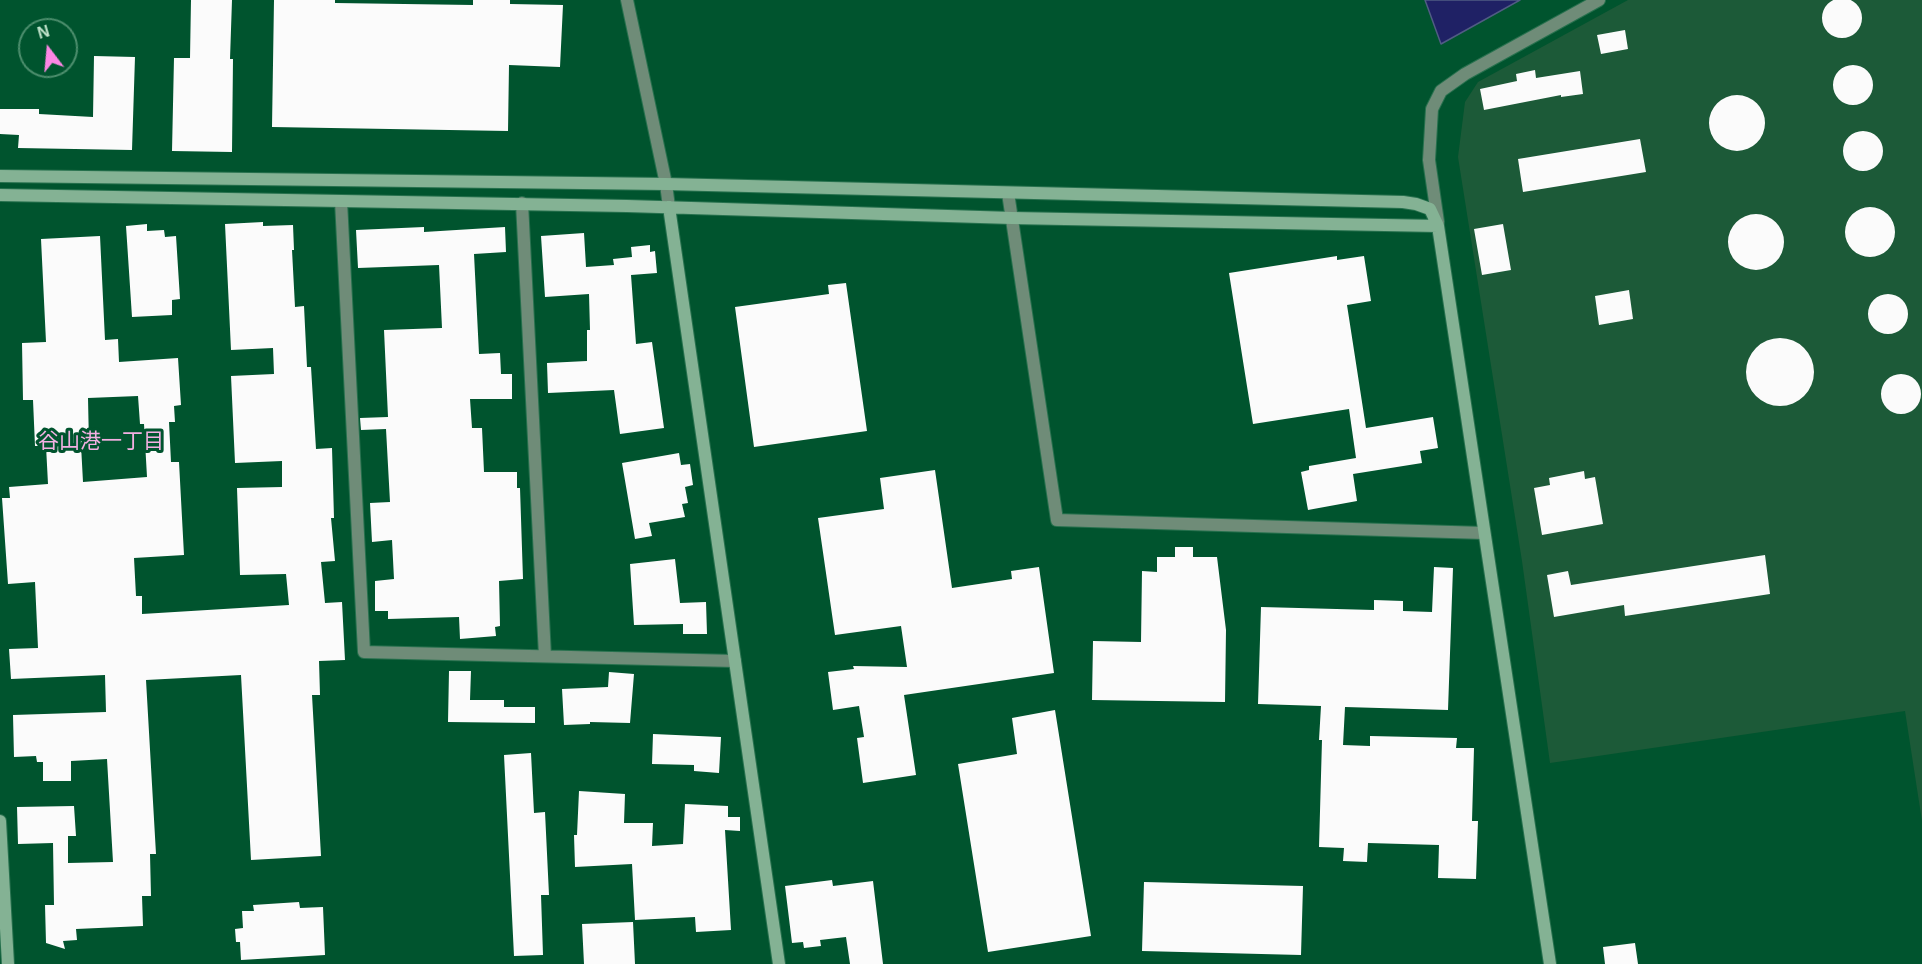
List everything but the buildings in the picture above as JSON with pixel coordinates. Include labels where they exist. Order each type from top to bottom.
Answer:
[{"type":"street","points":[[627,0],[666,184],[779,964]]},
{"type":"street","points":[[1550,964],[1429,160],[1432,109],[1441,91],[1465,74],[1599,0]]},
{"type":"street","points":[[0,176],[666,184],[1403,202],[1430,209],[1438,226]]},
{"type":"street","points":[[1008,193],[1057,520],[1484,532]]},
{"type":"street","points":[[0,195],[522,203],[1012,218],[1438,226]]},
{"type":"street","points":[[341,201],[364,652],[735,661]]},
{"type":"street","points":[[522,203],[545,656]]},
{"type":"street","points":[[0,821],[8,964]]},
{"type":"shaded area","points":[[1425,0],[1520,0],[1441,44]]},
{"type":"shaded area","points":[[1628,0],[1922,0],[1922,821],[1905,711],[1550,763],[1522,561],[1458,157],[1465,102],[1478,82]]},
{"type":"district","name":"谷山港一丁目","points":[[101,442]]}]
